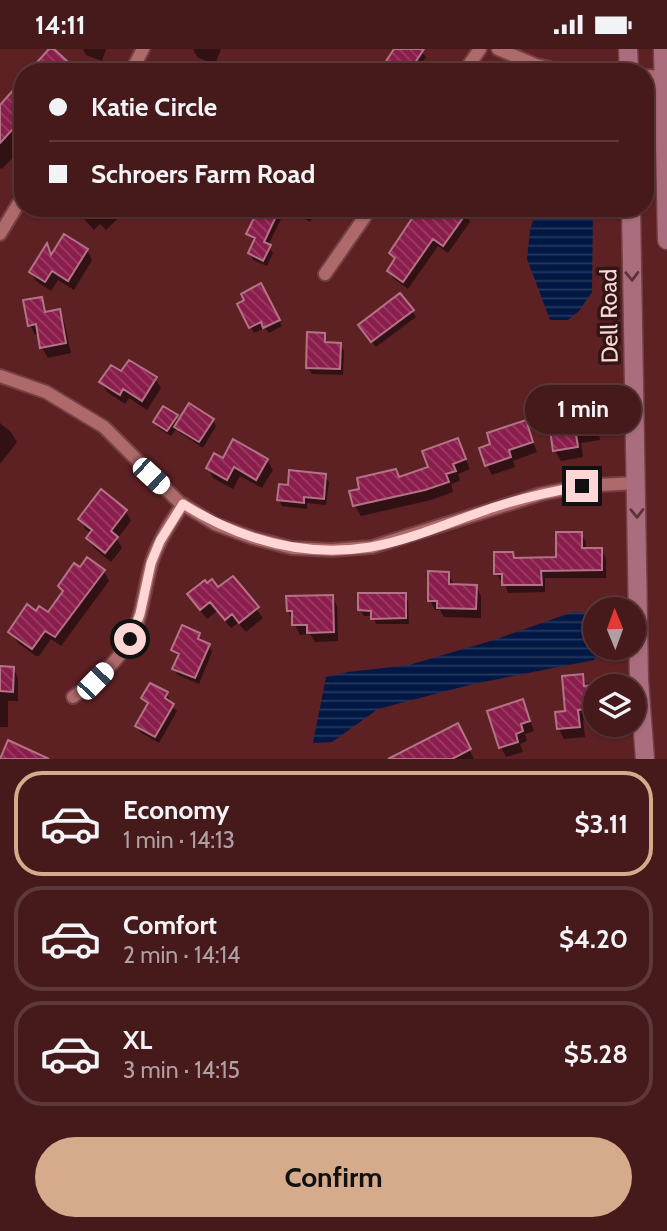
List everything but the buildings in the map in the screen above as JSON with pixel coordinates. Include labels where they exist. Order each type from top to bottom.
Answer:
[{"type":"main road","points":[[663,49],[655,76],[667,240]]},
{"type":"main road","name":"Dell Road","points":[[631,217],[639,680],[645,758]]},
{"type":"street","points":[[498,49],[532,63]]},
{"type":"street","points":[[0,235],[14,211]]},
{"type":"street","points":[[325,274],[364,217]]},
{"type":"street","points":[[0,376],[46,392],[104,427],[151,476],[183,504],[215,524],[292,548],[332,550],[372,547],[541,494],[582,486],[636,483]]},
{"type":"street","points":[[73,697],[95,681],[114,662],[130,639],[140,614],[151,563],[160,541],[183,504]]},
{"type":"water","points":[[534,217],[593,217],[592,292],[579,311],[568,320],[550,320],[527,259]]},
{"type":"water","points":[[573,612],[583,613],[583,660],[594,660],[473,684],[378,709],[332,742],[313,743],[326,677],[409,665],[494,640]]},
{"type":"route","points":[[130,639],[140,614],[151,563],[160,541],[183,504],[215,524],[253,538],[292,548],[332,550],[372,547],[501,505],[582,486]]}]
